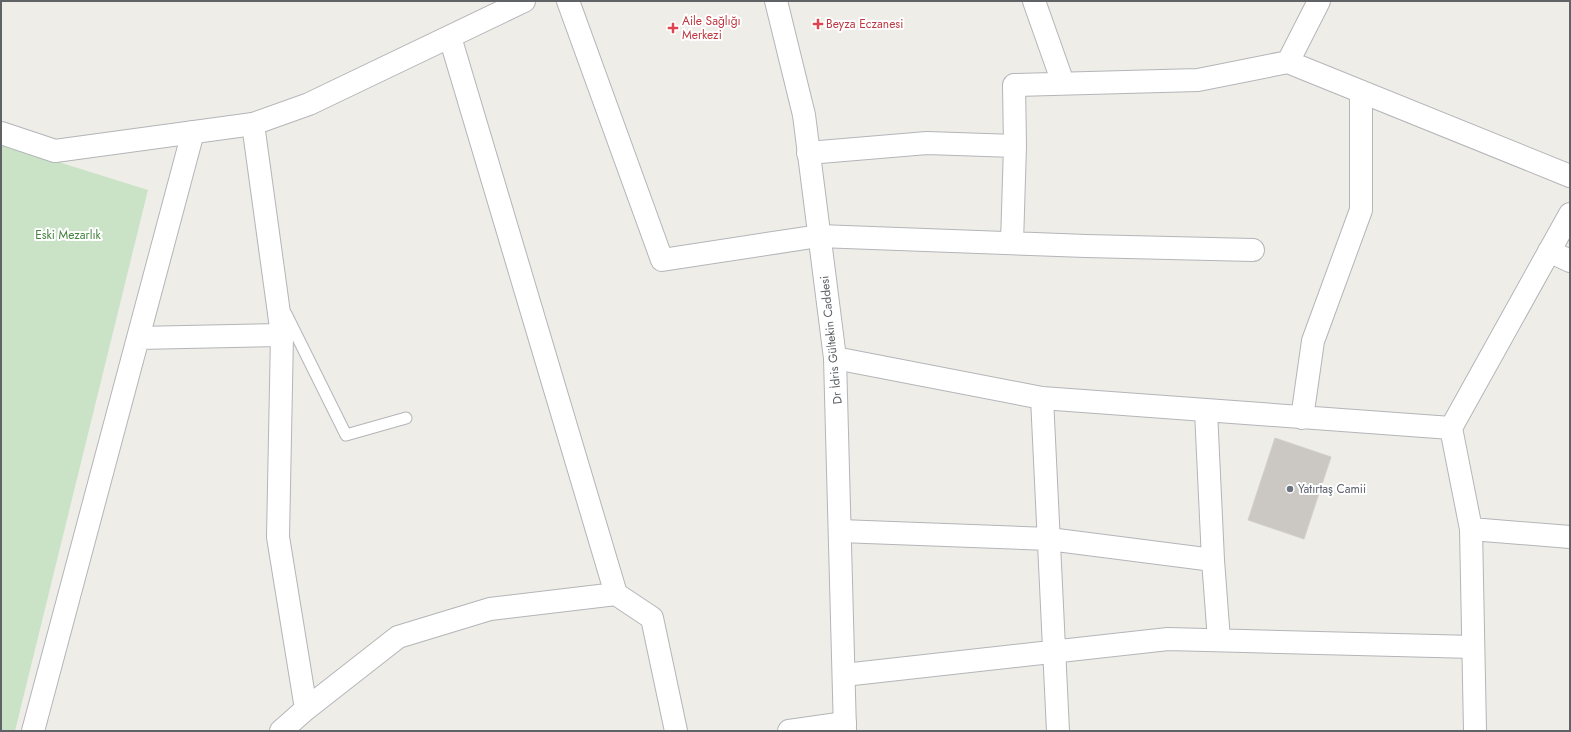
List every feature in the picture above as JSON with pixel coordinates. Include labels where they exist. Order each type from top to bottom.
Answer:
[{"type":"street","points":[[1,133],[55,151],[253,124],[309,104],[524,1]]},
{"type":"street","points":[[568,1],[662,260],[819,236],[1012,244],[1253,250]]},
{"type":"street","name":"Dr İdris Gültekin Caddesi","points":[[776,1],[804,115],[835,358],[845,727]]},
{"type":"street","points":[[1034,1],[1063,83]]},
{"type":"street","points":[[1288,62],[1320,1]]},
{"type":"street","points":[[450,37],[616,594],[652,618],[676,731]]},
{"type":"street","points":[[1012,244],[1015,146],[1014,85],[1198,80],[1288,62],[1570,176]]},
{"type":"street","points":[[1302,418],[1313,341],[1361,210],[1361,92]]},
{"type":"street","points":[[253,124],[282,335],[278,537],[306,709]]},
{"type":"street","points":[[33,731],[193,132]]},
{"type":"street","points":[[808,152],[927,143],[1015,146]]},
{"type":"street","points":[[1475,731],[1471,529],[1451,428],[1570,214]]},
{"type":"street","points":[[1549,251],[1570,261]]},
{"type":"street","points":[[138,338],[282,335]]},
{"type":"street","points":[[835,358],[1042,398],[1451,428]]},
{"type":"street","points":[[1042,398],[1058,731]]},
{"type":"street","points":[[1206,411],[1213,560],[1219,640]]},
{"type":"street","points":[[1471,529],[1570,536]]},
{"type":"street","points":[[840,532],[1049,539],[1213,560]]},
{"type":"street","points":[[281,731],[306,709],[398,637],[490,609],[616,594]]},
{"type":"street","points":[[844,674],[1168,639],[1473,647]]},
{"type":"street","points":[[789,731],[845,727]]},
{"type":"lane","points":[[277,298],[346,435],[406,418]]},
{"type":"green space","name":"Eski Mezarlık","points":[[1,144],[148,190],[15,731],[1,731]]},
{"type":"building","name":"Yatırtaş Camii","points":[[1275,438],[1331,457],[1304,539],[1248,520]]},
{"type":"place","name":"Beyza Eczanesi","points":[[818,24]]},
{"type":"place","name":"Aile Sağlığı Merkezi","points":[[673,28]]},
{"type":"place","name":"Yatırtaş Camii","points":[[1290,489]]}]
